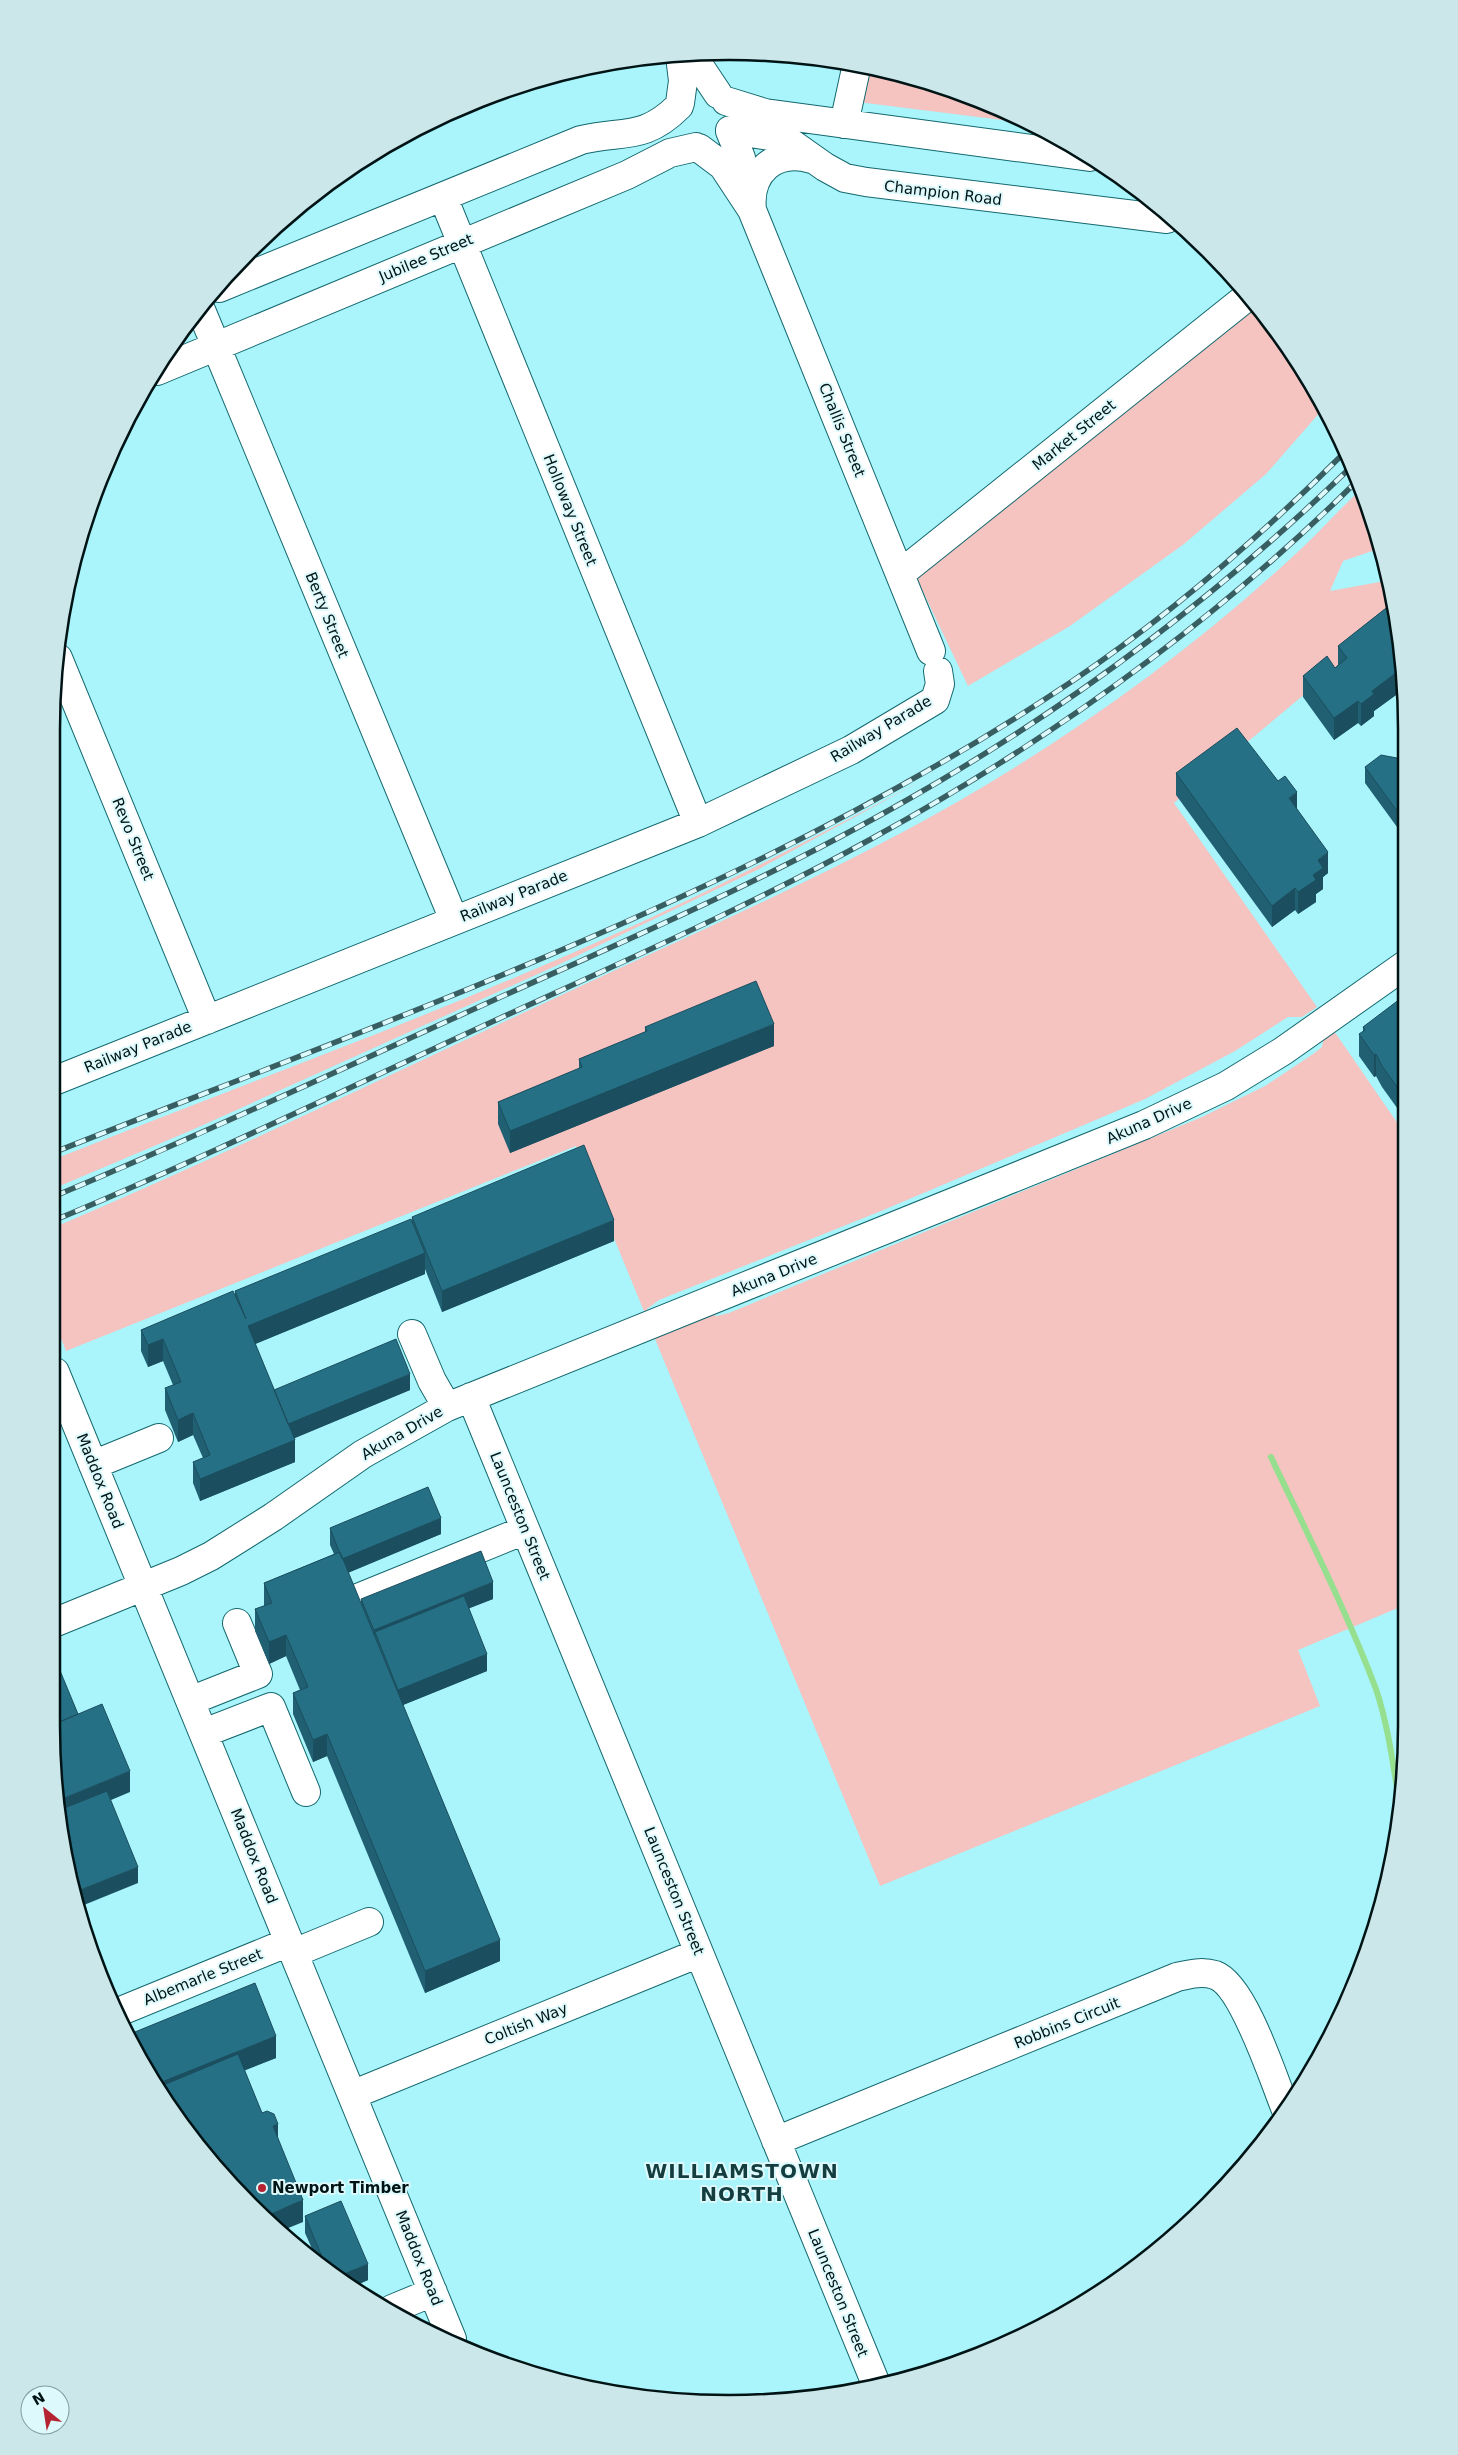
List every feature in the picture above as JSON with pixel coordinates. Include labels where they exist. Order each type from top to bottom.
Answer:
[{"type":"street","points":[[681,62],[683,81],[680,105],[675,119],[684,140],[698,147],[718,144],[730,131],[732,115],[696,61]]},
{"type":"street","points":[[844,124],[855,72]]},
{"type":"street","points":[[230,283],[581,140],[628,134],[647,129],[663,120],[687,96],[697,92],[707,91],[764,113],[1071,154]]},
{"type":"street","name":"Champion Road","points":[[730,131],[778,137],[791,143],[845,178],[887,187],[1161,218]]},
{"type":"street","name":"Challis Street","points":[[730,131],[741,158],[752,210],[935,661]]},
{"type":"street","name":"Challis Street","points":[[698,147],[723,166],[752,210]]},
{"type":"street","name":"Jubilee Street","points":[[168,366],[627,175],[670,153],[698,147]]},
{"type":"street","points":[[752,210],[755,182],[773,161],[790,155],[812,158]]},
{"type":"street","name":"Holloway Street","points":[[442,197],[698,823]]},
{"type":"street","name":"Market Street","points":[[900,574],[1242,301]]},
{"type":"street","name":"Berty Street","points":[[203,316],[454,920]]},
{"type":"street","name":"Railway Parade","points":[[60,1079],[698,823],[851,750],[935,700],[940,684],[935,661]]},
{"type":"street","name":"Revo Street","points":[[63,670],[207,1020]]},
{"type":"street","name":"Akuna Drive","points":[[60,1620],[143,1587],[210,1556],[273,1517],[363,1454],[459,1402],[1144,1125],[1226,1086],[1283,1051],[1398,970]]},
{"type":"street","name":"Launceston Street","points":[[412,1334],[432,1381],[459,1402],[525,1530],[874,2379]]},
{"type":"street","name":"Maddox Road","points":[[60,1384],[450,2334]]},
{"type":"street","points":[[94,1465],[159,1438]]},
{"type":"street","points":[[358,1598],[525,1530]]},
{"type":"street","points":[[190,1701],[258,1674],[237,1623]]},
{"type":"street","points":[[204,1733],[270,1707],[306,1792]]},
{"type":"street","name":"Albemarle Street","points":[[124,2010],[292,1947],[369,1922]]},
{"type":"street","name":"Coltish Way","points":[[352,2095],[699,1953]]},
{"type":"street","name":"Robbins Circuit","points":[[776,2141],[1177,1977],[1196,1972],[1216,1975],[1232,1988],[1243,2005],[1283,2101]]},
{"type":"street","points":[[397,2307],[433,2292]]},
{"type":"shaded area","points":[[863,74],[944,96],[1006,121],[858,102]]},
{"type":"shaded area","points":[[1250,310],[1285,357],[1318,414],[1266,474],[1184,544],[1070,626],[968,686],[916,577]]},
{"type":"shaded area","points":[[1355,495],[1373,551],[1343,561],[1330,591],[1381,582],[1388,620],[1383,629],[1174,803],[1317,1007],[1302,1017],[1288,1017],[1235,1051],[1145,1099],[881,1211],[659,1300],[647,1309],[646,1316],[576,1146],[66,1351],[60,1336],[60,1225],[237,1147],[766,900],[901,833],[1007,772],[1110,704],[1209,629],[1302,548]]},
{"type":"shaded area","points":[[925,779],[759,869],[560,964],[192,1130],[60,1186],[60,1157],[377,1033],[570,954],[705,892]]},
{"type":"shaded area","points":[[1334,1031],[1398,1124],[1398,1608],[1298,1650],[1320,1706],[880,1886],[653,1334],[705,1312],[717,1316],[729,1313],[1202,1117],[1265,1086],[1322,1047],[1324,1036]]},
{"type":"building","points":[[1387,608],[1396,673],[1372,691],[1374,694],[1361,704],[1358,701],[1334,718],[1303,676],[1327,656],[1335,668],[1347,658],[1338,646]]},
{"type":"building","points":[[1237,728],[1278,781],[1285,776],[1297,792],[1289,798],[1328,852],[1318,860],[1323,868],[1313,875],[1316,880],[1298,892],[1295,888],[1272,906],[1176,773]]},
{"type":"building","points":[[1381,755],[1397,758],[1398,812],[1365,767]]},
{"type":"building","points":[[756,981],[774,1024],[510,1131],[498,1102],[582,1067],[579,1059],[647,1031],[645,1027]]},
{"type":"building","points":[[1398,1001],[1398,1088],[1376,1054],[1374,1055],[1359,1034],[1365,1030],[1363,1027]]},
{"type":"building","points":[[584,1145],[614,1220],[442,1291],[412,1217]]},
{"type":"building","points":[[411,1219],[425,1253],[248,1326],[295,1440],[200,1479],[193,1462],[210,1455],[193,1413],[178,1420],[165,1388],[181,1382],[163,1339],[148,1345],[141,1330],[233,1291],[246,1319],[235,1291]]},
{"type":"building","points":[[396,1339],[410,1374],[288,1424],[274,1390]]},
{"type":"building","points":[[428,1487],[441,1518],[342,1559],[330,1528]]},
{"type":"building","points":[[481,1551],[493,1582],[374,1630],[361,1599]]},
{"type":"building","points":[[340,1552],[500,1940],[425,1971],[327,1734],[313,1740],[293,1693],[308,1687],[286,1635],[269,1642],[255,1609],[272,1603],[264,1583]]},
{"type":"building","points":[[464,1596],[487,1654],[398,1690],[375,1632]]},
{"type":"building","points":[[60,1671],[78,1714],[60,1722]]},
{"type":"building","points":[[102,1704],[130,1771],[64,1798],[61,1770],[60,1722]]},
{"type":"building","points":[[107,1791],[138,1867],[81,1890],[73,1857],[65,1808]]},
{"type":"building","points":[[255,1983],[276,2036],[163,2082],[135,2032]]},
{"type":"building","points":[[238,2054],[262,2113],[267,2111],[274,2114],[278,2124],[273,2126],[303,2200],[272,2214],[226,2167],[198,2133],[165,2085]]},
{"type":"building","points":[[341,2201],[368,2264],[345,2274],[322,2257],[305,2216]]},
{"type":"waterway","points":[[1271,1457],[1339,1601],[1376,1689],[1387,1731],[1396,1781]]},
{"type":"railway","points":[[60,1150],[316,1050],[576,944],[704,886],[830,824],[952,756],[1071,682],[1108,656],[1144,630],[1247,545],[1340,457]]},
{"type":"railway","points":[[60,1194],[220,1124],[703,905],[857,828],[907,800],[967,765],[1026,727],[1140,648],[1248,561],[1346,471]]},
{"type":"railway","points":[[60,1218],[222,1147],[685,933],[825,864],[937,802],[1065,721],[1127,677],[1246,583],[1352,486]]},
{"type":"place","name":"Newport Timber","points":[[262,2188]]},
{"type":"district","name":"WILLIAMSTOWN NORTH","points":[[742,2182]]}]
